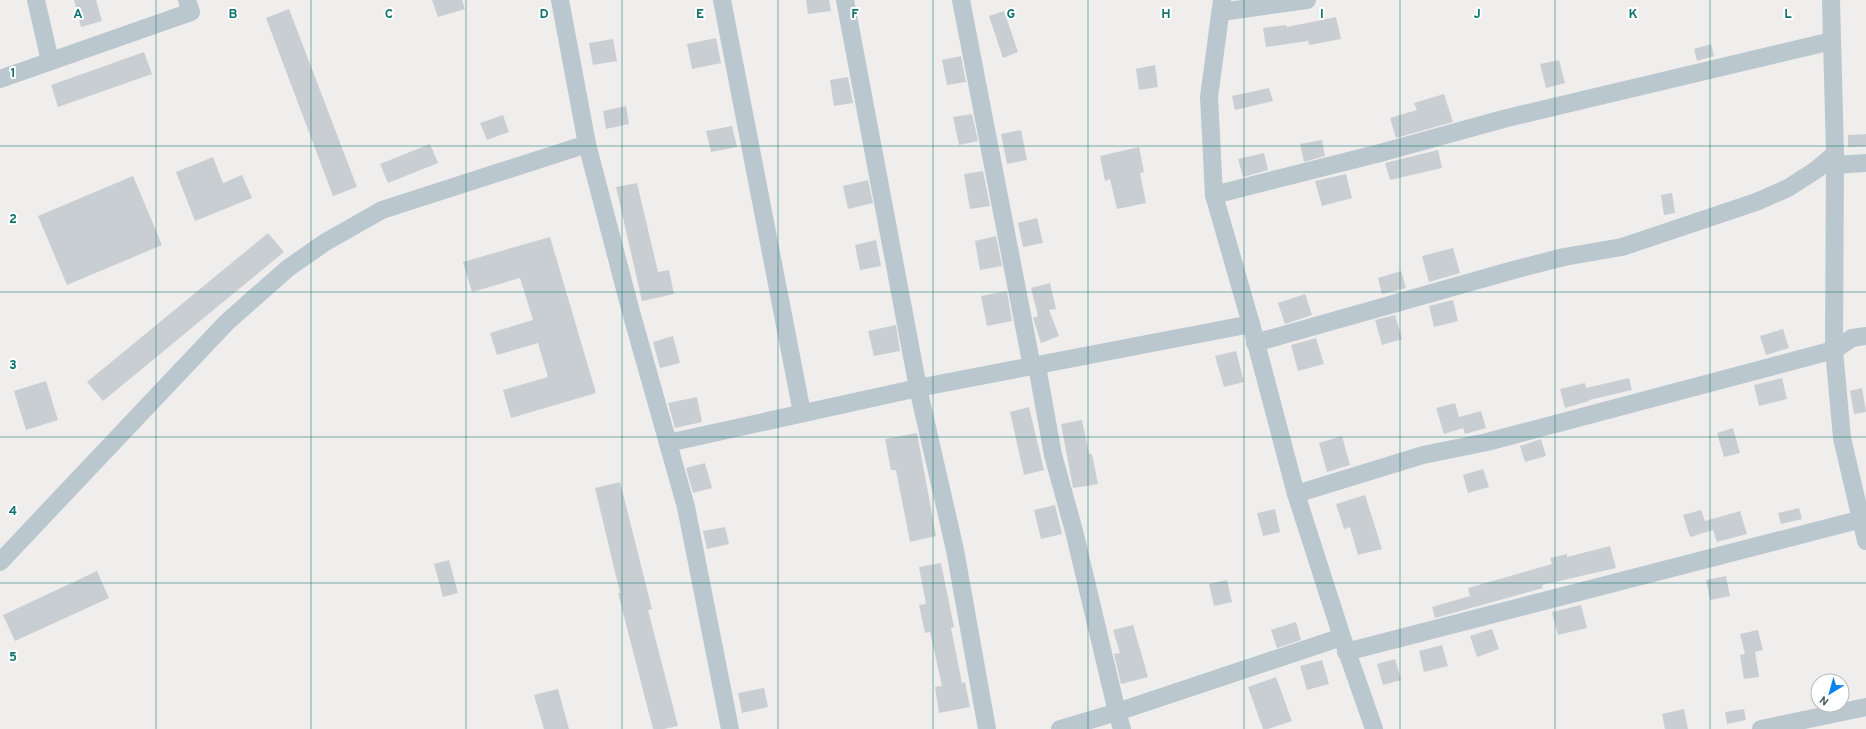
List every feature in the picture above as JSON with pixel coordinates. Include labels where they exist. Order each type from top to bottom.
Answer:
[{"type":"street","points":[[36,0],[50,61]]},
{"type":"street","points":[[0,79],[191,12],[188,0]]},
{"type":"street","points":[[560,0],[587,144],[631,312],[686,507],[730,729]]},
{"type":"street","points":[[722,0],[802,413]]},
{"type":"street","points":[[845,0],[918,388],[955,550],[987,729]]},
{"type":"street","points":[[961,0],[1053,455],[1074,531],[1119,721]]},
{"type":"street","points":[[1307,0],[1221,6],[1209,97],[1214,195],[1251,324],[1296,494],[1344,644],[1374,729]]},
{"type":"street","points":[[1831,0],[1835,160],[1834,350],[1842,438],[1864,519],[1866,541]]},
{"type":"street","points":[[1214,195],[1380,153],[1507,118],[1832,41]]},
{"type":"street","points":[[0,562],[227,322],[287,269],[324,243],[382,210],[587,144]]},
{"type":"street","points":[[1256,343],[1517,269],[1564,257],[1622,248],[1756,202],[1788,188],[1835,160],[1866,162]]},
{"type":"street","points":[[668,443],[918,388],[1251,324]]},
{"type":"street","points":[[1296,494],[1423,456],[1487,442],[1834,350],[1852,338],[1866,336]]},
{"type":"street","points":[[1060,729],[1119,721],[1344,644],[1864,519]]},
{"type":"street","points":[[1766,729],[1866,707]]},
{"type":"building","points":[[74,0],[96,0],[102,21],[81,27]]},
{"type":"building","points":[[432,0],[462,0],[465,9],[438,17]]},
{"type":"building","points":[[806,0],[829,0],[831,11],[808,14]]},
{"type":"building","points":[[289,9],[357,187],[333,196],[266,18]]},
{"type":"building","points":[[1004,11],[1018,52],[1003,58],[989,16]]},
{"type":"building","points":[[1336,17],[1341,39],[1309,45],[1308,41],[1266,47],[1263,28],[1286,25],[1287,27]]},
{"type":"building","points":[[716,38],[721,63],[692,69],[687,44]]},
{"type":"building","points":[[613,39],[617,61],[593,65],[589,43]]},
{"type":"building","points":[[1711,44],[1714,56],[1697,61],[1694,49]]},
{"type":"building","points":[[144,52],[152,74],[58,107],[51,85]]},
{"type":"building","points":[[961,56],[966,82],[947,85],[942,60]]},
{"type":"building","points":[[1559,60],[1565,83],[1546,88],[1540,64]]},
{"type":"building","points":[[1155,65],[1158,87],[1139,90],[1136,69]]},
{"type":"building","points":[[848,77],[853,103],[834,106],[830,80]]},
{"type":"building","points":[[1269,88],[1273,101],[1235,110],[1232,96]]},
{"type":"building","points":[[1444,94],[1453,122],[1396,138],[1390,118],[1417,110],[1414,103]]},
{"type":"building","points":[[626,106],[629,124],[606,129],[603,111]]},
{"type":"building","points":[[972,114],[978,141],[959,145],[953,117]]},
{"type":"building","points":[[503,115],[509,132],[487,140],[480,123]]},
{"type":"building","points":[[732,126],[737,147],[711,152],[706,131]]},
{"type":"building","points":[[1021,130],[1027,160],[1007,164],[1001,134]]},
{"type":"building","points":[[1866,134],[1866,146],[1848,147],[1848,135]]},
{"type":"building","points":[[1322,140],[1325,156],[1304,162],[1300,144]]},
{"type":"building","points":[[430,144],[438,163],[388,183],[380,164]]},
{"type":"building","points":[[1139,147],[1144,172],[1140,173],[1146,203],[1117,209],[1110,179],[1105,181],[1100,156]]},
{"type":"building","points":[[1438,150],[1442,168],[1390,180],[1385,163]]},
{"type":"building","points":[[1264,153],[1268,170],[1243,177],[1238,159]]},
{"type":"building","points":[[213,157],[223,183],[242,175],[252,198],[195,221],[176,172]]},
{"type":"building","points":[[983,171],[990,206],[970,209],[964,174]]},
{"type":"building","points":[[1346,174],[1352,198],[1322,206],[1315,181]]},
{"type":"building","points":[[133,176],[162,245],[67,285],[38,216]]},
{"type":"building","points":[[868,180],[873,203],[848,209],[843,186]]},
{"type":"building","points":[[637,183],[658,272],[669,270],[674,294],[642,301],[616,187]]},
{"type":"building","points":[[1672,193],[1675,213],[1664,215],[1661,195]]},
{"type":"building","points":[[1037,218],[1043,243],[1023,247],[1018,223]]},
{"type":"building","points":[[268,233],[284,252],[103,401],[87,382]]},
{"type":"building","points":[[996,236],[1002,266],[980,270],[975,241]]},
{"type":"building","points":[[550,237],[596,393],[511,418],[503,390],[548,377],[538,343],[497,355],[490,333],[533,320],[520,278],[472,292],[463,262]]},
{"type":"building","points":[[876,240],[881,266],[860,270],[855,245]]},
{"type":"building","points":[[1453,248],[1460,273],[1429,282],[1422,256]]},
{"type":"building","points":[[1401,271],[1406,288],[1382,294],[1378,278]]},
{"type":"building","points":[[1050,283],[1056,309],[1049,310],[1059,336],[1041,343],[1033,318],[1038,316],[1031,288]]},
{"type":"building","points":[[1007,291],[1012,321],[987,326],[981,296]]},
{"type":"building","points":[[1305,294],[1312,315],[1285,324],[1278,303]]},
{"type":"building","points":[[1453,300],[1458,321],[1434,327],[1429,306]]},
{"type":"building","points":[[1395,315],[1402,339],[1382,345],[1375,320]]},
{"type":"building","points":[[896,325],[900,351],[874,356],[868,331]]},
{"type":"building","points":[[1783,329],[1789,348],[1766,355],[1760,336]]},
{"type":"building","points":[[673,336],[680,363],[660,368],[653,342]]},
{"type":"building","points":[[1316,338],[1324,364],[1298,371],[1291,345]]},
{"type":"building","points":[[1236,351],[1244,382],[1224,387],[1215,356]]},
{"type":"building","points":[[1629,378],[1632,390],[1589,400],[1565,408],[1560,389],[1585,383],[1586,388]]},
{"type":"building","points":[[1782,378],[1787,399],[1759,406],[1754,385]]},
{"type":"building","points":[[46,381],[58,420],[26,430],[14,391]]},
{"type":"building","points":[[1862,388],[1866,412],[1854,414],[1850,391]]},
{"type":"building","points":[[697,397],[702,422],[675,428],[668,403]]},
{"type":"building","points":[[1455,403],[1459,417],[1481,411],[1486,428],[1465,434],[1463,428],[1444,434],[1436,408]]},
{"type":"building","points":[[1029,407],[1044,470],[1024,475],[1010,412]]},
{"type":"building","points":[[1082,420],[1089,454],[1092,454],[1098,484],[1073,488],[1061,424]]},
{"type":"building","points":[[1733,428],[1740,453],[1724,457],[1717,433]]},
{"type":"building","points":[[917,433],[936,536],[910,542],[896,470],[891,470],[885,439]]},
{"type":"building","points":[[1342,436],[1350,465],[1327,472],[1319,443]]},
{"type":"building","points":[[1541,439],[1546,456],[1525,462],[1520,446]]},
{"type":"building","points":[[705,463],[712,488],[693,493],[686,468]]},
{"type":"building","points":[[1483,469],[1489,487],[1468,493],[1463,475]]},
{"type":"building","points":[[620,482],[652,609],[648,610],[678,726],[664,729],[653,729],[618,593],[620,593],[595,488]]},
{"type":"building","points":[[1365,495],[1382,549],[1358,555],[1350,527],[1344,529],[1336,504]]},
{"type":"building","points":[[1055,505],[1062,534],[1041,539],[1034,510]]},
{"type":"building","points":[[1799,508],[1802,519],[1781,524],[1778,513]]},
{"type":"building","points":[[1275,509],[1280,532],[1263,536],[1257,513]]},
{"type":"building","points":[[1701,510],[1705,521],[1740,511],[1747,534],[1717,542],[1713,530],[1690,537],[1683,515]]},
{"type":"building","points":[[725,527],[729,544],[707,549],[703,531]]},
{"type":"building","points":[[1610,546],[1616,568],[1542,585],[1543,588],[1435,618],[1432,607],[1470,596],[1468,588],[1552,564],[1550,558],[1567,554],[1567,557]]},
{"type":"building","points":[[449,560],[458,593],[443,597],[434,564]]},
{"type":"building","points":[[941,563],[954,627],[951,628],[962,683],[965,682],[970,707],[939,713],[935,687],[942,686],[930,632],[925,633],[919,605],[926,604],[919,567]]},
{"type":"building","points":[[97,571],[109,598],[15,641],[3,615]]},
{"type":"building","points":[[1726,576],[1730,596],[1710,600],[1706,580]]},
{"type":"building","points":[[1227,580],[1232,602],[1214,606],[1209,584]]},
{"type":"building","points":[[1581,605],[1587,628],[1558,635],[1552,612]]},
{"type":"building","points":[[1296,622],[1301,640],[1277,648],[1271,630]]},
{"type":"building","points":[[1133,625],[1148,677],[1121,684],[1114,654],[1120,653],[1113,630]]},
{"type":"building","points":[[1492,629],[1499,649],[1477,657],[1470,636]]},
{"type":"building","points":[[1758,630],[1763,650],[1755,652],[1759,677],[1744,679],[1740,655],[1745,654],[1740,634]]},
{"type":"building","points":[[1442,645],[1448,666],[1424,672],[1419,651]]},
{"type":"building","points":[[1395,659],[1401,680],[1383,685],[1377,664]]},
{"type":"building","points":[[1322,660],[1329,684],[1307,690],[1300,666]]},
{"type":"building","points":[[1276,677],[1292,721],[1268,729],[1263,729],[1248,687]]},
{"type":"building","points":[[764,688],[768,707],[742,713],[738,693]]},
{"type":"building","points":[[558,689],[569,729],[544,729],[534,695]]},
{"type":"building","points":[[1684,709],[1688,729],[1665,729],[1662,714]]},
{"type":"building","points":[[1744,709],[1746,720],[1727,724],[1725,712]]}]
